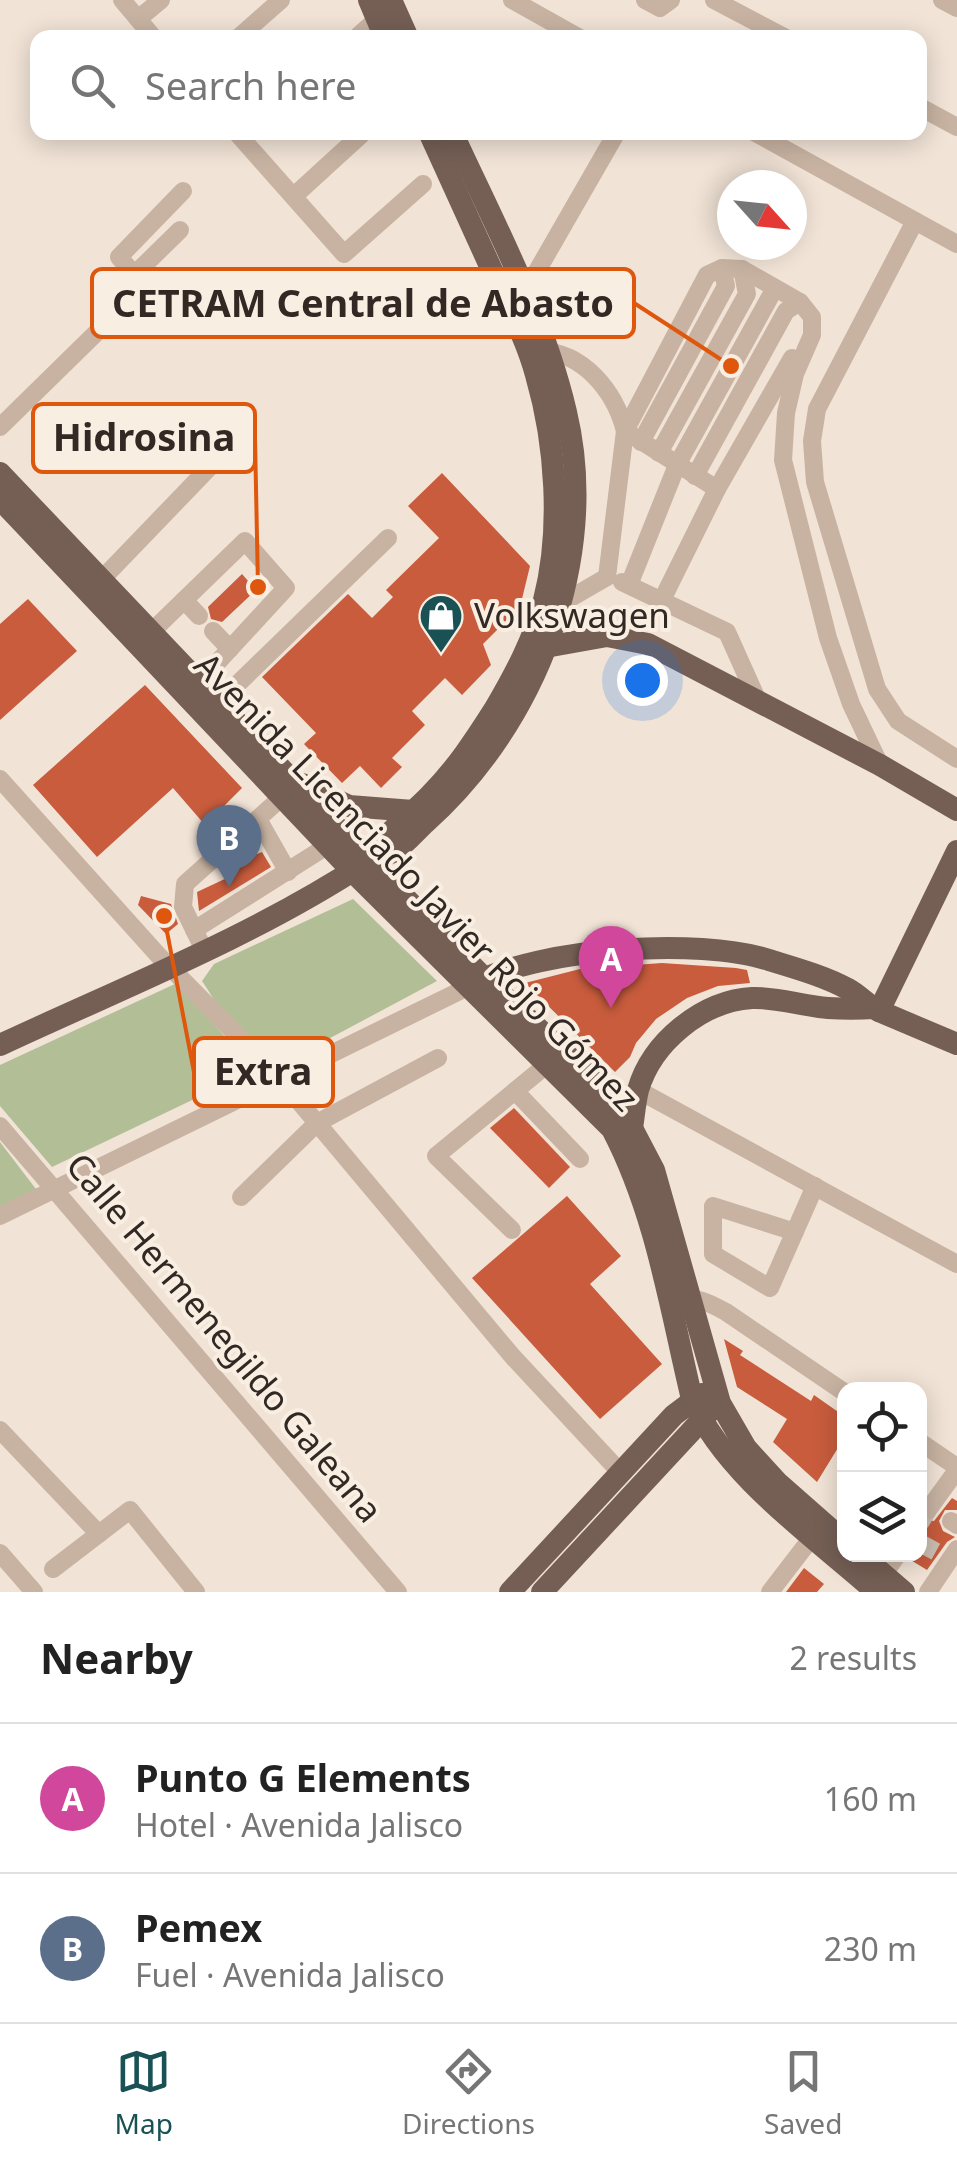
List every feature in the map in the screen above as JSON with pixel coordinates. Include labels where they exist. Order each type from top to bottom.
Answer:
[{"type":"main road","points":[[391,0],[404,30]]},
{"type":"main road","points":[[0,1045],[171,965],[199,940],[392,853],[473,774],[512,719],[549,645],[562,603],[571,542],[575,480],[567,414],[433,140]]},
{"type":"main road","points":[[360,866],[459,762],[494,710],[525,653],[544,599],[554,478],[539,351],[525,292],[456,140]]},
{"type":"main road","name":"Avenida Licenciado Javier Rojo Gómez","points":[[0,472],[32,519],[285,788],[556,1057],[612,1129],[636,1174],[670,1265]]},
{"type":"main road","name":"Avenida Licenciado Javier Rojo Gómez","points":[[0,499],[32,519],[102,580],[144,639]]},
{"type":"main road","points":[[525,653],[594,637],[625,637],[648,644],[696,666],[957,810]]},
{"type":"main road","name":"Avenida Licenciado Javier Rojo Gómez","points":[[192,689],[218,702],[327,846],[360,866]]},
{"type":"main road","points":[[285,788],[349,806],[413,810]]},
{"type":"main road","points":[[877,1009],[957,851]]},
{"type":"main road","points":[[477,982],[516,966],[580,954],[695,950],[765,958],[852,991],[877,1009],[957,1044]]},
{"type":"main road","points":[[632,1128],[638,1090],[650,1062],[668,1039],[724,1003],[753,998],[827,1008],[877,1009]]},
{"type":"main road","name":"Avenida Licenciado Javier Rojo Gómez","points":[[556,1057],[585,1072],[632,1128],[654,1170],[670,1265],[707,1403],[733,1462],[813,1536],[877,1585],[904,1592]]},
{"type":"main road","points":[[510,1592],[620,1472],[707,1403]]},
{"type":"main road","points":[[551,1589],[707,1403]]},
{"type":"main road","name":"Avenida Licenciado Javier Rojo Gómez","points":[[707,1403],[777,1482],[837,1535]]},
{"type":"main road","name":"Avenida Licenciado Javier Rojo Gómez","points":[[864,1562],[877,1585]]},
{"type":"street","points":[[122,0],[147,30]]},
{"type":"street","points":[[138,19],[161,0]]},
{"type":"street","points":[[247,30],[281,0]]},
{"type":"street","points":[[512,0],[566,30]]},
{"type":"street","points":[[645,0],[660,8],[671,0]]},
{"type":"street","points":[[714,0],[771,30]]},
{"type":"street","points":[[942,0],[957,8]]},
{"type":"street","points":[[927,111],[957,127]]},
{"type":"street","points":[[245,140],[344,254],[423,184]]},
{"type":"street","points":[[294,196],[355,140]]},
{"type":"street","points":[[525,292],[612,140]]},
{"type":"street","points":[[769,140],[957,244]]},
{"type":"street","points":[[0,428],[144,286],[119,257],[183,191]]},
{"type":"street","points":[[915,220],[817,409],[813,455],[816,482],[876,689],[898,721],[957,758]]},
{"type":"street","points":[[134,274],[180,230]]},
{"type":"street","points":[[562,603],[606,577],[633,436],[707,275],[722,268],[742,269],[806,310],[812,335],[795,374],[786,413],[784,460],[816,594],[851,704],[880,765]]},
{"type":"street","points":[[659,453],[746,294],[742,269]]},
{"type":"street","points":[[629,585],[677,464],[775,288]]},
{"type":"street","points":[[662,600],[716,490],[805,335],[806,310]]},
{"type":"street","points":[[696,476],[786,311],[806,310]]},
{"type":"street","points":[[539,351],[593,373],[633,436],[716,490]]},
{"type":"street","points":[[766,404],[774,402],[786,413]]},
{"type":"street","points":[[102,580],[230,446]]},
{"type":"street","points":[[218,702],[388,538]]},
{"type":"street","points":[[144,639],[245,541],[286,588],[192,689]]},
{"type":"street","points":[[606,577],[726,632],[757,699]]},
{"type":"street","points":[[184,600],[199,616]]},
{"type":"street","points":[[213,631],[230,649]]},
{"type":"street","points":[[0,779],[76,866],[281,1080],[513,1357],[620,1472]]},
{"type":"street","points":[[285,788],[258,819],[185,884],[183,908],[199,940],[327,846]]},
{"type":"street","points":[[258,819],[288,872]]},
{"type":"street","points":[[0,1216],[477,982]]},
{"type":"street","points":[[253,1051],[313,1064]]},
{"type":"street","points":[[512,1230],[436,1156],[556,1057]]},
{"type":"street","points":[[241,1197],[317,1123],[438,1058]]},
{"type":"street","points":[[638,1090],[957,1264]]},
{"type":"street","points":[[514,1092],[580,1159]]},
{"type":"street","name":"Calle Hermenegildo Galeana","points":[[0,1126],[398,1592]]},
{"type":"street","points":[[795,1232],[713,1206],[712,1254],[770,1288],[795,1232],[815,1186]]},
{"type":"street","points":[[679,1299],[726,1312],[837,1387]]},
{"type":"street","points":[[0,1430],[99,1534]]},
{"type":"street","points":[[927,1447],[957,1469],[941,1515]]},
{"type":"street","points":[[52,1569],[130,1510],[196,1592]]},
{"type":"street","points":[[770,1592],[813,1536]]},
{"type":"street","points":[[0,1553],[34,1592]]},
{"type":"street","points":[[928,1592],[951,1555]]},
{"type":"street","points":[[877,1585],[893,1562]]},
{"type":"green space","points":[[353,899],[437,981],[319,1044],[275,1044],[252,1038],[234,1027],[202,981],[214,964]]},
{"type":"green space","points":[[177,983],[255,1070],[52,1167],[0,1106],[0,1065]]},
{"type":"green space","points":[[0,1142],[39,1193],[0,1213]]},
{"type":"building","points":[[442,473],[530,566],[520,607],[483,644],[491,665],[462,695],[445,678],[412,711],[425,725],[392,758],[402,767],[381,788],[360,766],[342,783],[304,744],[316,733],[262,677],[348,594],[372,618],[393,597],[386,590],[439,538],[408,506]]},
{"type":"building","points":[[242,574],[256,590],[222,622],[211,619],[208,607]]},
{"type":"building","points":[[28,599],[77,651],[0,720],[0,624]]},
{"type":"building","points":[[145,685],[242,788],[205,825],[173,788],[97,857],[33,785]]},
{"type":"building","points":[[262,852],[271,867],[199,911],[197,892],[229,877],[224,867]]},
{"type":"building","points":[[141,896],[171,904],[178,924],[166,934],[138,905]]},
{"type":"building","points":[[662,963],[747,970],[750,983],[718,986],[687,998],[656,1019],[615,1072],[525,983],[580,969]]},
{"type":"building","points":[[514,1108],[570,1167],[549,1188],[490,1128]]},
{"type":"building","points":[[567,1196],[621,1256],[590,1284],[662,1364],[600,1419],[472,1278]]},
{"type":"building","points":[[724,1339],[743,1351],[740,1355],[811,1401],[814,1395],[837,1411],[837,1449],[817,1482],[773,1442],[787,1419],[737,1387]]},
{"type":"building","points":[[952,1498],[957,1501],[957,1510],[945,1510],[939,1521],[943,1531],[955,1537],[927,1570],[914,1562],[927,1562],[927,1520],[934,1521]]},
{"type":"building","points":[[804,1568],[824,1584],[817,1592],[786,1592]]},
{"type":"tunnel","points":[[927,1547],[944,1556]]},
{"type":"place","name":"CETRAM Central de Abasto","points":[[731,366]]},
{"type":"place","name":"Hidrosina","points":[[258,587]]},
{"type":"place","name":"Volkswagen","points":[[441,654]]},
{"type":"place","name":"Pemex","points":[[229,887]]},
{"type":"place","name":"Extra","points":[[164,916]]},
{"type":"place","name":"Punto G Elements","points":[[611,1008]]}]
